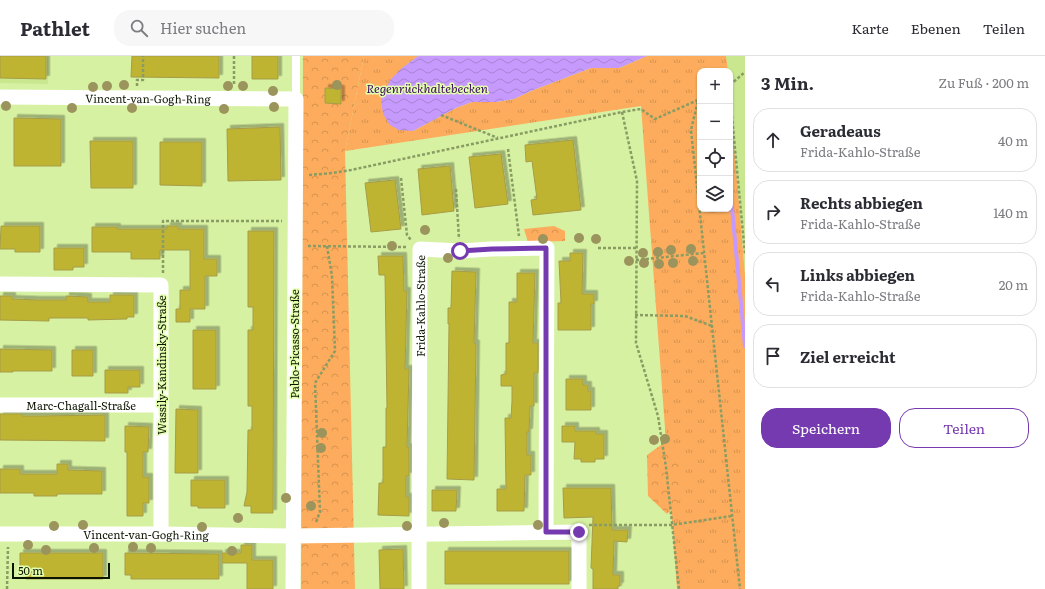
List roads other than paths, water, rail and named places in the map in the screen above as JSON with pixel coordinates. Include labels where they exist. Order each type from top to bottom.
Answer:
[{"type":"street","name":"Vincent-van-Gogh-Ring","points":[[0,97],[296,99]]},
{"type":"street","name":"Pablo-Picasso-Straße","points":[[293,589],[296,99]]},
{"type":"street","name":"Frida-Kahlo-Straße","points":[[419,589],[420,250],[460,251],[546,248],[546,532]]},
{"type":"street","name":"Wassily-Kandinsky-Straße","points":[[0,284],[161,285],[161,534]]},
{"type":"street","name":"Marc-Chagall-Straße","points":[[0,405],[161,405]]},
{"type":"street","points":[[293,536],[579,532],[579,589]]},
{"type":"street","name":"Vincent-van-Gogh-Ring","points":[[4,534],[293,536]]},
{"type":"lane","points":[[296,56],[296,99]]},
{"type":"water","name":"Regenrückhaltebecken","points":[[418,56],[647,56],[619,68],[591,68],[514,99],[496,102],[472,102],[456,108],[413,131],[399,130],[390,125],[383,114],[381,100],[391,79],[402,68]]},
{"type":"waterway","points":[[732,212],[745,346]]}]
